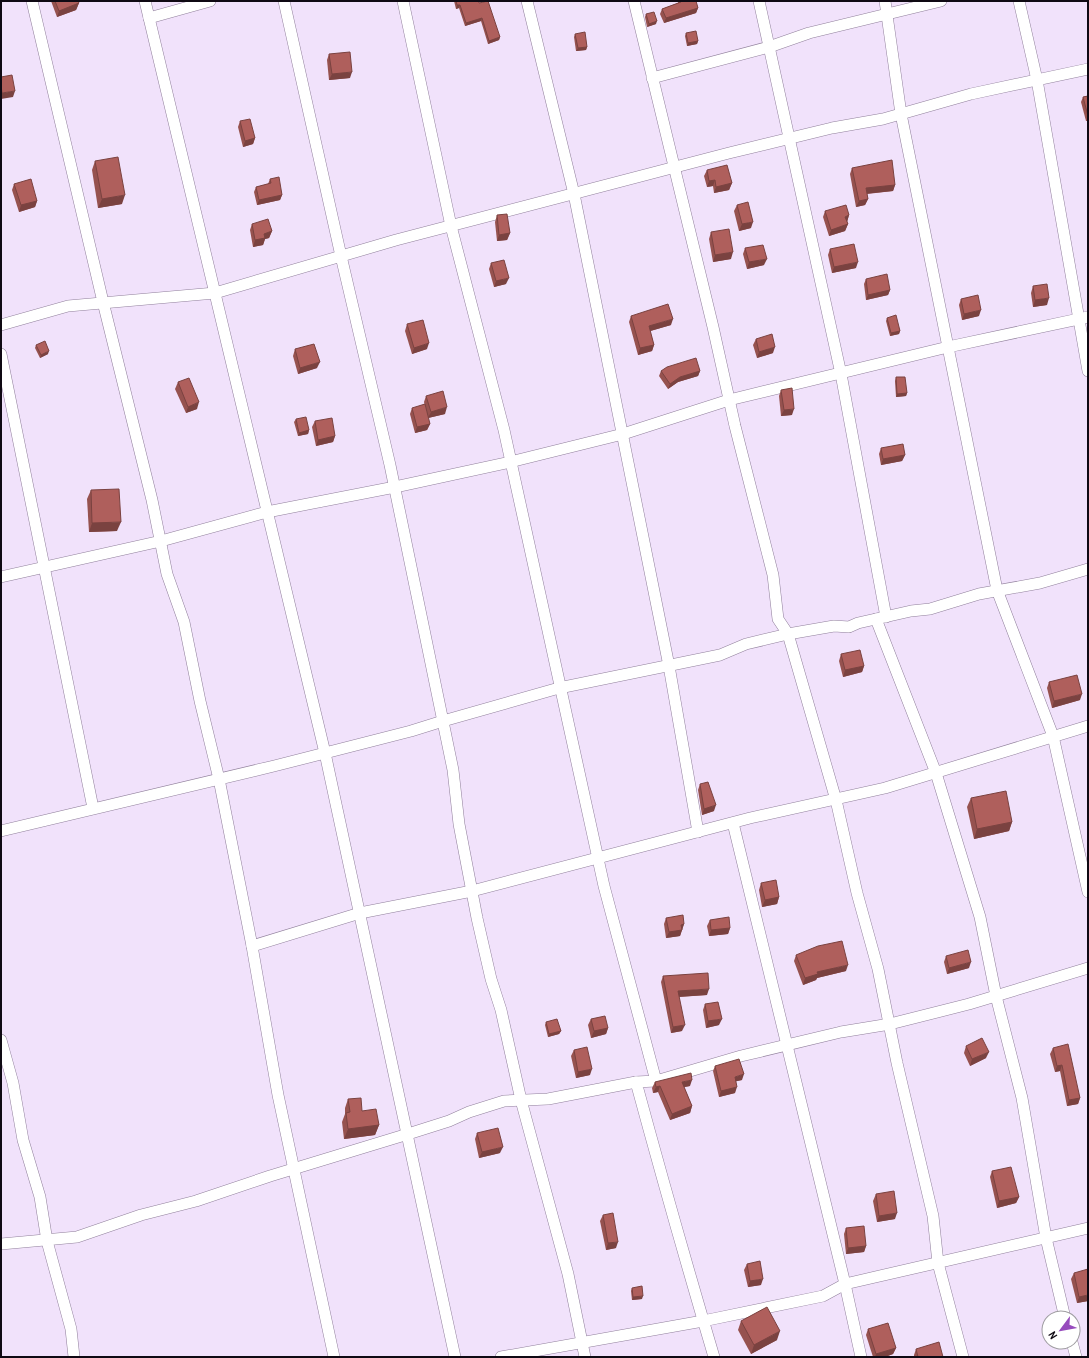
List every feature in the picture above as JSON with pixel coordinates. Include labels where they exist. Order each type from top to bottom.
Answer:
[{"type":"street","points":[[32,1],[161,541],[167,574],[184,622],[200,702],[219,779],[252,946],[278,1095],[334,1357]]},
{"type":"street","points":[[145,1],[325,753],[455,1357]]},
{"type":"street","points":[[149,18],[210,1]]},
{"type":"street","points":[[284,1],[341,256],[395,487],[453,770],[459,824],[491,979],[501,1010],[521,1100],[568,1274],[585,1357]]},
{"type":"street","points":[[403,1],[451,226],[493,384],[559,688],[598,858],[656,1081]]},
{"type":"street","points":[[527,1],[574,194],[669,666],[698,832]]},
{"type":"street","points":[[634,1],[713,327],[729,400],[773,575],[778,619],[788,634],[836,800],[857,893],[872,947],[890,1024],[897,1063],[933,1216],[938,1263],[963,1357]]},
{"type":"street","points":[[759,1],[841,374],[881,618],[936,773],[980,917],[996,996],[1022,1098],[1046,1238],[1063,1310]]},
{"type":"street","points":[[885,1],[901,114],[997,590],[1053,736],[1088,892]]},
{"type":"street","points":[[652,78],[769,47],[809,33],[941,1]]},
{"type":"street","points":[[1019,1],[1037,80],[1083,318],[1088,371]]},
{"type":"street","points":[[1,324],[68,306],[215,293],[341,256],[674,167],[901,114],[971,94],[1088,69]]},
{"type":"street","points":[[1,577],[161,541],[267,512],[395,487],[510,462],[623,434],[729,400],[841,374],[948,346],[1083,318]]},
{"type":"street","points":[[1,354],[93,808]]},
{"type":"street","points":[[1,831],[411,731],[443,720],[559,688],[720,655],[746,644],[788,634],[834,626],[848,628],[858,623],[911,611],[930,609],[979,594],[1040,583],[1088,569]]},
{"type":"street","points":[[252,946],[360,913],[472,891],[733,823],[885,788],[1088,726]]},
{"type":"street","points":[[733,823],[845,1284],[861,1357]]},
{"type":"street","points":[[1,1244],[48,1241],[77,1237],[141,1215],[196,1201],[270,1176],[294,1170],[449,1121],[469,1112],[504,1101],[548,1099],[636,1082],[656,1081],[741,1056],[841,1032],[890,1024],[996,996],[1088,968]]},
{"type":"street","points":[[1,1040],[12,1083],[23,1140],[40,1197],[48,1241],[70,1329],[74,1357]]},
{"type":"street","points":[[636,1082],[654,1141],[674,1222],[714,1357]]},
{"type":"street","points":[[501,1357],[582,1341],[703,1321],[823,1296],[845,1284],[1088,1228]]},
{"type":"building","points":[[55,1],[78,1],[79,3],[59,11]]},
{"type":"building","points":[[456,1],[479,1],[479,3],[488,1],[500,37],[489,41],[482,18],[466,23],[460,5],[457,5]]},
{"type":"building","points":[[681,1],[696,1],[698,8],[666,18],[662,9]]},
{"type":"building","points":[[654,12],[657,21],[649,24],[646,14]]},
{"type":"building","points":[[696,31],[698,41],[688,43],[686,33]]},
{"type":"building","points":[[585,32],[587,47],[578,48],[575,34]]},
{"type":"building","points":[[350,52],[352,72],[332,74],[329,54]]},
{"type":"building","points":[[12,75],[15,91],[2,93],[1,77]]},
{"type":"building","points":[[1088,96],[1088,116],[1083,97]]},
{"type":"building","points":[[250,119],[255,138],[245,141],[240,121]]},
{"type":"building","points":[[118,157],[125,195],[102,199],[95,161]]},
{"type":"building","points":[[892,160],[895,185],[866,188],[868,199],[859,201],[852,168]]},
{"type":"building","points":[[727,165],[732,183],[716,187],[715,180],[709,181],[707,170]]},
{"type":"building","points":[[279,177],[282,195],[259,200],[256,187],[271,183],[270,179]]},
{"type":"building","points":[[31,179],[37,201],[21,205],[14,184]]},
{"type":"building","points":[[748,202],[753,222],[742,224],[737,205]]},
{"type":"building","points":[[846,205],[849,215],[845,217],[848,224],[831,230],[825,211]]},
{"type":"building","points":[[507,214],[510,233],[499,235],[497,215]]},
{"type":"building","points":[[268,219],[272,231],[264,234],[265,238],[255,240],[252,224]]},
{"type":"building","points":[[729,229],[733,252],[715,255],[711,232]]},
{"type":"building","points":[[854,244],[858,262],[834,267],[830,249]]},
{"type":"building","points":[[763,245],[767,259],[749,262],[745,248]]},
{"type":"building","points":[[504,260],[509,278],[496,281],[491,263]]},
{"type":"building","points":[[887,274],[890,290],[868,295],[866,279]]},
{"type":"building","points":[[1047,284],[1049,298],[1035,300],[1033,286]]},
{"type":"building","points":[[978,295],[981,310],[964,314],[961,299]]},
{"type":"building","points":[[668,304],[673,319],[649,326],[654,345],[640,348],[631,316]]},
{"type":"building","points":[[896,315],[900,331],[891,333],[887,318]]},
{"type":"building","points":[[423,320],[429,343],[414,348],[407,324]]},
{"type":"building","points":[[772,334],[775,347],[759,352],[756,339]]},
{"type":"building","points":[[45,341],[49,351],[41,355],[36,345]]},
{"type":"building","points":[[314,344],[320,362],[300,368],[295,349]]},
{"type":"building","points":[[696,358],[700,371],[680,377],[670,384],[661,371],[667,367]]},
{"type":"building","points":[[896,377],[905,377],[907,393],[897,394]]},
{"type":"building","points":[[189,378],[199,402],[188,407],[178,382]]},
{"type":"building","points":[[792,388],[794,409],[784,410],[781,390]]},
{"type":"building","points":[[443,391],[447,407],[431,412],[426,396]]},
{"type":"building","points":[[425,404],[430,424],[417,427],[412,408]]},
{"type":"building","points":[[306,417],[309,430],[299,433],[296,419]]},
{"type":"building","points":[[332,418],[335,436],[318,440],[315,421]]},
{"type":"building","points":[[903,444],[905,455],[883,459],[881,448]]},
{"type":"building","points":[[119,489],[121,522],[92,523],[91,490]]},
{"type":"building","points":[[860,650],[864,666],[845,670],[841,654]]},
{"type":"building","points":[[1077,675],[1082,694],[1054,701],[1049,682]]},
{"type":"building","points":[[708,782],[716,805],[704,809],[700,784]]},
{"type":"building","points":[[1006,791],[1012,822],[977,829],[971,798]]},
{"type":"building","points":[[776,880],[779,897],[765,900],[761,883]]},
{"type":"building","points":[[683,915],[684,924],[681,925],[682,930],[669,932],[666,918]]},
{"type":"building","points":[[729,917],[730,928],[711,930],[710,920]]},
{"type":"building","points":[[842,941],[848,965],[817,972],[818,974],[805,978],[796,955],[818,946]]},
{"type":"building","points":[[968,950],[971,962],[949,968],[946,956]]},
{"type":"building","points":[[708,973],[709,989],[678,991],[685,1025],[673,1027],[663,976]]},
{"type":"building","points":[[718,1002],[722,1019],[708,1021],[705,1004]]},
{"type":"building","points":[[605,1016],[608,1028],[594,1031],[591,1019]]},
{"type":"building","points":[[557,1019],[561,1031],[549,1034],[546,1022]]},
{"type":"building","points":[[982,1038],[989,1052],[972,1059],[966,1046]]},
{"type":"building","points":[[1068,1044],[1080,1098],[1069,1100],[1062,1065],[1057,1066],[1053,1048]]},
{"type":"building","points":[[587,1047],[592,1069],[578,1072],[574,1050]]},
{"type":"building","points":[[739,1059],[744,1074],[735,1077],[737,1087],[721,1091],[715,1066]]},
{"type":"building","points":[[691,1073],[692,1080],[682,1082],[692,1106],[672,1114],[660,1086],[656,1087],[655,1082]]},
{"type":"building","points":[[361,1098],[362,1111],[376,1109],[379,1125],[348,1129],[346,1113],[350,1112],[348,1099]]},
{"type":"building","points":[[498,1128],[503,1147],[482,1152],[477,1133]]},
{"type":"building","points":[[1011,1167],[1019,1197],[999,1201],[992,1171]]},
{"type":"building","points":[[894,1191],[897,1213],[879,1216],[876,1194]]},
{"type":"building","points":[[613,1213],[618,1242],[608,1243],[603,1215]]},
{"type":"building","points":[[864,1226],[866,1246],[848,1248],[846,1228]]},
{"type":"building","points":[[760,1261],[763,1279],[750,1281],[747,1264]]},
{"type":"building","points":[[1088,1269],[1088,1295],[1079,1297],[1074,1273]]},
{"type":"building","points":[[642,1286],[643,1296],[633,1297],[632,1288]]},
{"type":"building","points":[[767,1307],[780,1331],[754,1345],[741,1321]]},
{"type":"building","points":[[888,1323],[896,1348],[876,1354],[868,1329]]},
{"type":"building","points":[[939,1342],[943,1357],[918,1357],[916,1349]]}]
